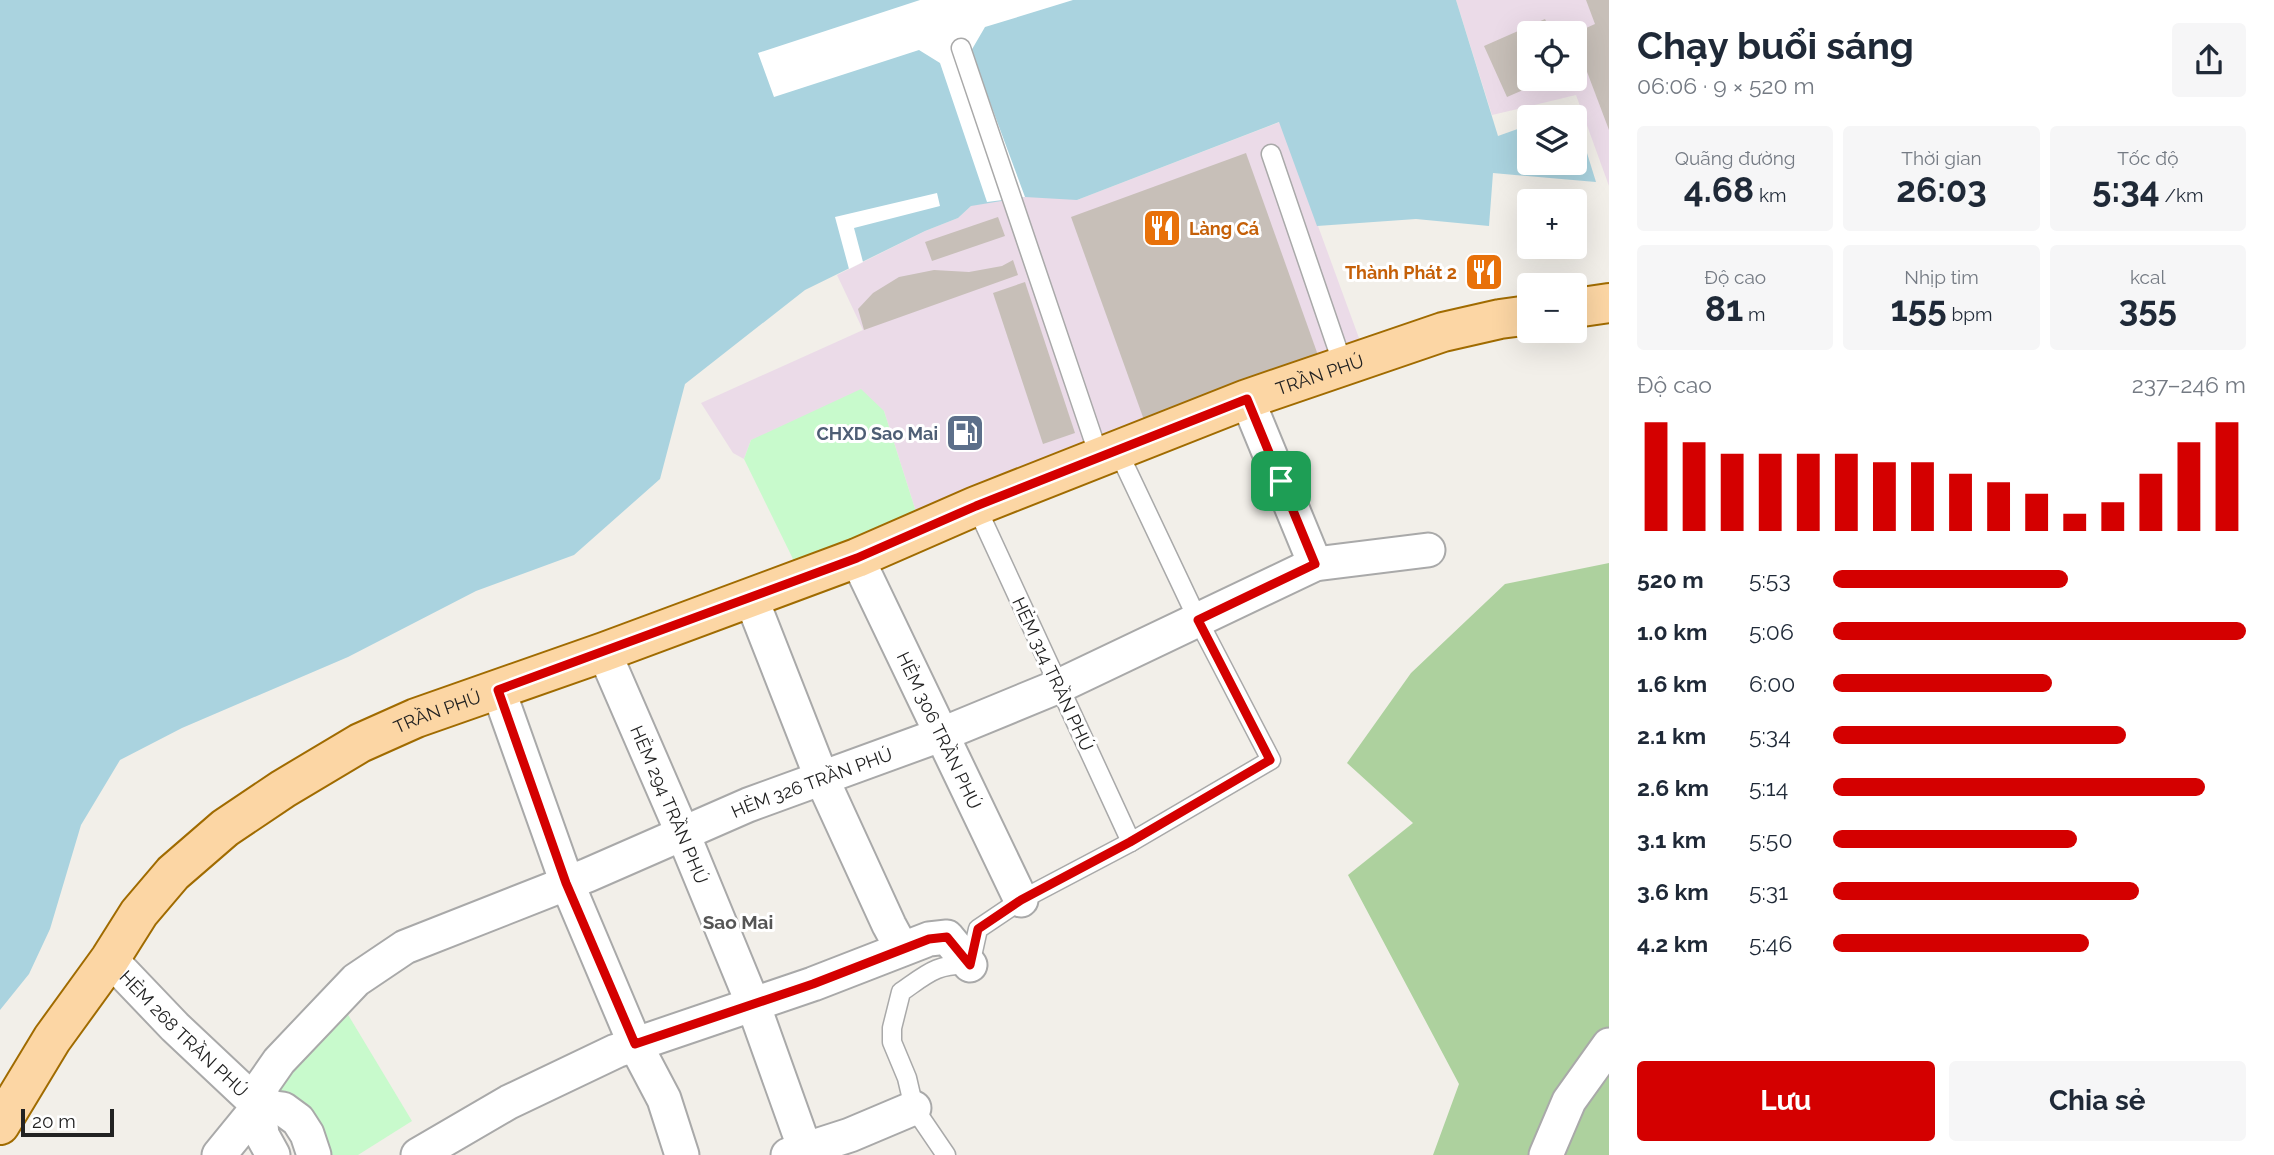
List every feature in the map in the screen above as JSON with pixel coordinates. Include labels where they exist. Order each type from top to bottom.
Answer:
[{"type":"main road","points":[[1587,306],[1609,303]]},
{"type":"main road","name":"TRẦN PHÚ","points":[[0,1125],[52,1039],[110,959],[139,913],[173,873],[225,828],[282,789],[360,743],[416,718],[857,558],[976,506],[1247,399],[1443,332],[1517,317]]},
{"type":"street","points":[[1247,399],[1315,564]]},
{"type":"street","name":"HẺM 326 TRẦN PHÚ","points":[[258,1106],[263,1084],[279,1061],[356,980],[405,947],[566,883],[748,805],[940,735],[1059,685],[1315,564],[1428,550]]},
{"type":"street","name":"HẺM 306 TRẦN PHÚ","points":[[857,558],[1021,900]]},
{"type":"street","points":[[751,598],[822,779],[902,949]]},
{"type":"street","name":"HẺM 294 TRẦN PHÚ","points":[[604,652],[753,1004],[800,1153]]},
{"type":"street","points":[[498,690],[566,883],[635,1044],[664,1099],[682,1155]]},
{"type":"street","points":[[418,1155],[509,1102],[605,1056],[813,984],[929,939],[947,937],[970,965]]},
{"type":"street","name":"HẺM 268 TRẦN PHÚ","points":[[110,959],[175,1027],[258,1106],[284,1109],[298,1120],[307,1134],[314,1155]]},
{"type":"street","points":[[1546,1155],[1569,1101],[1609,1045]]},
{"type":"street","points":[[219,1155],[258,1106]]},
{"type":"street","name":"HẺM 268 TRẦN PHÚ","points":[[258,1106],[261,1135],[272,1155]]},
{"type":"street","points":[[800,1153],[914,1108]]},
{"type":"lane","points":[[946,1155],[914,1108],[907,1078],[892,1042],[892,1028],[901,992],[932,970],[952,964],[970,965],[978,929],[1021,900],[1130,842],[1270,760],[1108,453],[961,48]]},
{"type":"lane","points":[[1270,154],[1343,365]]},
{"type":"lane","name":"HẺM 314 TRẦN PHÚ","points":[[976,506],[1130,842]]},
{"type":"shaded area","points":[[1456,0],[1609,0],[1609,186],[1587,125],[1587,105],[1580,105],[1576,95],[1534,105],[1517,105],[1517,109],[1492,115]]},
{"type":"shaded area","points":[[940,63],[1077,200],[1280,122],[1363,349],[917,515],[884,411],[751,440],[744,459],[733,453],[701,403],[863,330],[837,275],[925,231],[958,218],[971,206]]},
{"type":"green space","points":[[861,389],[884,411],[917,515],[794,561],[744,459],[751,440]]},
{"type":"green space","points":[[1609,563],[1609,1155],[1433,1155],[1459,1084],[1348,875],[1413,823],[1347,763],[1411,673],[1505,584]]},
{"type":"green space","points":[[347,1013],[412,1121],[358,1155],[325,1155],[275,1085]]},
{"type":"water","points":[[0,0],[1456,0],[1498,136],[1517,129],[1517,175],[1587,175],[1587,153],[1596,182],[1493,173],[1489,226],[1416,219],[1317,226],[1279,122],[1077,200],[1025,197],[971,206],[958,218],[925,231],[805,290],[685,384],[660,479],[574,555],[476,591],[348,657],[182,728],[120,760],[81,825],[50,929],[29,974],[0,1010]]},
{"type":"pier","points":[[920,0],[1073,0],[985,27],[971,51],[1025,197],[987,202],[940,63],[919,50],[774,97],[758,53]]},
{"type":"pier","points":[[937,193],[940,206],[854,228],[863,262],[849,269],[835,217]]},
{"type":"building","points":[[1586,0],[1609,0],[1609,130],[1587,72],[1587,28],[1595,24]]},
{"type":"building","points":[[1517,31],[1517,91],[1521,91],[1507,97],[1484,46]]},
{"type":"building","points":[[1246,153],[1319,358],[1144,420],[1071,217]]},
{"type":"building","points":[[998,217],[1005,236],[932,261],[925,242]]},
{"type":"building","points":[[1013,260],[1018,275],[864,330],[858,309],[873,293],[899,277],[934,270],[969,272],[1002,266]]},
{"type":"building","points":[[1025,282],[1075,433],[1043,444],[993,293]]},
{"type":"place","name":"Làng Cá","points":[[1162,228]]},
{"type":"place","name":"Thành Phát 2","points":[[1484,272]]},
{"type":"place","name":"CHXD Sao Mai","points":[[965,433]]},
{"type":"district","name":"Sao Mai","points":[[738,922]]},
{"type":"route","points":[[1247,399],[1281,481],[1315,564],[1198,620],[1270,760],[1130,842],[1021,900],[978,929],[970,965],[947,937],[929,939],[813,984],[635,1044],[566,883],[498,690],[857,558],[976,506],[1247,399]]}]
